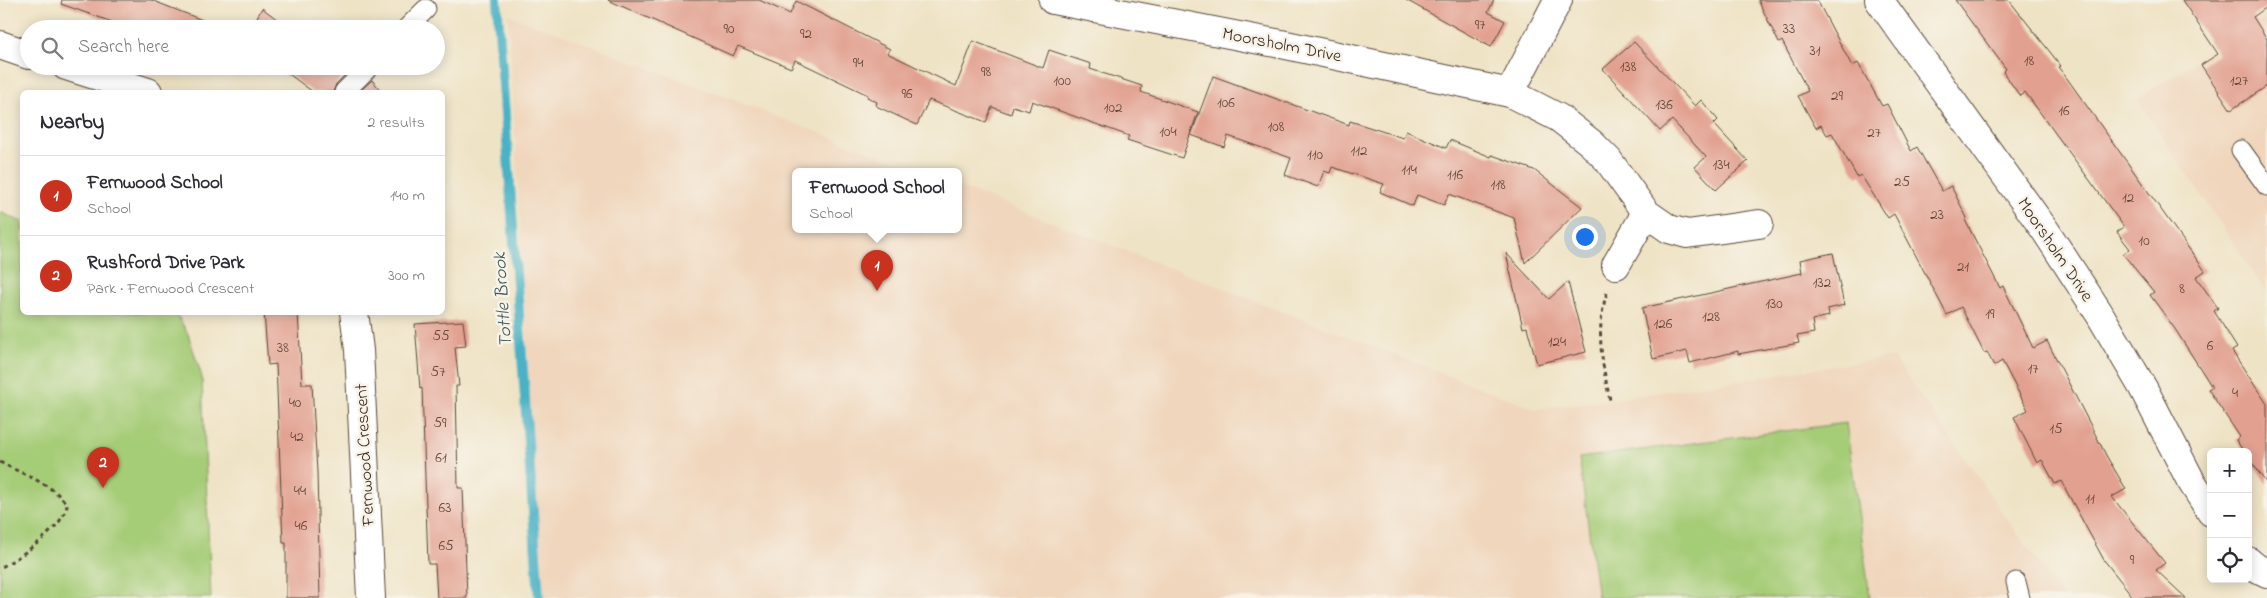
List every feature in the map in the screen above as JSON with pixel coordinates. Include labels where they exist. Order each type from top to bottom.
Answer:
[{"type":"street","name":"Moorsholm Drive","points":[[1053,0],[1286,45],[1510,93],[1559,118],[1591,143],[1608,160],[1646,213],[1669,229],[1687,234],[1759,224]]},
{"type":"street","points":[[1510,93],[1558,0]]},
{"type":"street","name":"Moorsholm Drive","points":[[1879,0],[2045,230],[2099,313],[2207,506]]},
{"type":"street","points":[[0,46],[20,52]]},
{"type":"street","points":[[94,75],[142,90]]},
{"type":"street","points":[[1616,265],[1646,213]]},
{"type":"street","name":"Fernwood Crescent","points":[[354,315],[359,350],[372,598]]},
{"type":"street","points":[[2252,564],[2267,572]]},
{"type":"lane","points":[[415,20],[426,9]]},
{"type":"lane","points":[[346,90],[361,75]]},
{"type":"lane","points":[[2241,150],[2267,186]]},
{"type":"path","points":[[1601,310],[1600,353],[1610,400]]},
{"type":"path","points":[[0,462],[52,490],[62,497],[67,505],[66,514],[58,524],[11,562],[0,568]]},
{"type":"shaded area","points":[[508,14],[912,168],[792,168],[792,233],[962,233],[962,188],[1535,409],[1610,400],[1893,357],[2063,598],[542,598]]},
{"type":"shaded area","points":[[2267,16],[2267,291],[2266,292],[2137,99]]},
{"type":"green space","points":[[0,212],[20,221],[20,315],[177,315],[188,334],[202,377],[211,598],[0,598]]},
{"type":"green space","points":[[1846,423],[1870,598],[1598,598],[1579,458]]},
{"type":"building","points":[[62,0],[151,0],[202,20],[106,20],[61,4]]},
{"type":"building","points":[[608,0],[759,0],[790,14],[796,1],[890,49],[887,53],[956,86],[973,41],[1043,68],[1049,50],[1091,64],[1090,69],[1142,86],[1141,92],[1198,112],[1182,158],[1127,140],[1129,136],[1032,101],[1029,111],[1013,106],[1011,114],[992,107],[986,122],[929,100],[917,125],[876,106],[877,102],[867,97],[868,95],[795,60],[791,68],[738,46],[733,56]]},
{"type":"building","points":[[1406,0],[1494,0],[1488,12],[1505,21],[1491,47]]},
{"type":"building","points":[[1758,0],[1817,0],[1852,66],[1858,63],[1882,106],[1887,104],[1911,151],[1917,147],[1942,191],[1951,186],[1967,218],[1965,220],[2000,288],[2003,286],[2033,348],[2047,341],[2107,457],[2126,489],[2112,497],[2165,563],[2156,570],[2186,598],[2134,598],[2104,560],[2061,481],[2055,484],[2042,460],[2037,463],[2014,417],[2028,410],[2002,361],[1994,366],[1987,352],[1984,353],[1961,307],[1947,315],[1894,214],[1888,218],[1861,175],[1857,177],[1832,133],[1827,135],[1821,125],[1816,128],[1798,96],[1808,91],[1782,41],[1779,43]]},
{"type":"building","points":[[1955,0],[2009,0],[2061,66],[2058,67],[2205,271],[2196,277],[2218,308],[2214,311],[2237,348],[2232,351],[2267,404],[2267,484],[2252,463],[2252,448],[2241,448],[2236,440],[2240,437],[2208,389],[2212,387],[2175,329],[2150,295],[2154,292],[2123,254],[2130,249],[2117,232],[2124,227],[2025,92],[2020,96],[2003,72],[2006,69]]},
{"type":"building","points":[[2182,0],[2267,0],[2267,7],[2253,17],[2267,39],[2267,86],[2231,110],[2201,65],[2218,54]]},
{"type":"building","points":[[262,8],[278,20],[256,20]]},
{"type":"building","points":[[1634,42],[1695,106],[1701,100],[1718,120],[1714,124],[1748,161],[1716,190],[1695,167],[1706,157],[1672,120],[1660,131],[1603,69]]},
{"type":"building","points":[[290,75],[345,75],[336,84],[334,90],[310,90]]},
{"type":"building","points":[[1213,76],[1349,125],[1350,121],[1403,138],[1406,131],[1446,148],[1450,140],[1491,157],[1492,155],[1534,170],[1582,207],[1525,263],[1514,218],[1449,194],[1444,205],[1417,195],[1413,206],[1380,192],[1384,184],[1332,167],[1330,173],[1324,171],[1318,187],[1285,175],[1291,158],[1228,136],[1224,147],[1191,135]]},
{"type":"building","points":[[372,80],[380,90],[361,90]]},
{"type":"building","points":[[1506,253],[1549,299],[1568,282],[1586,352],[1537,364],[1527,327],[1523,328]]},
{"type":"building","points":[[1833,253],[1844,305],[1828,309],[1829,316],[1812,320],[1814,333],[1797,336],[1799,343],[1738,354],[1738,351],[1690,363],[1687,351],[1653,359],[1642,308],[1802,273],[1800,260]]},
{"type":"building","points":[[264,315],[298,315],[302,384],[312,384],[317,472],[320,598],[286,598],[286,543],[283,543],[276,364],[268,365]]},
{"type":"building","points":[[463,321],[466,346],[455,347],[459,386],[456,386],[458,488],[463,488],[467,598],[437,598],[435,564],[428,564],[422,388],[420,389],[415,324]]},
{"type":"waterway","name":"Tottle Brook","points":[[497,0],[539,598]]},
{"type":"place","name":"Fernwood School","points":[[877,291]]},
{"type":"place","name":"Rushford Drive Park","points":[[103,488]]}]
